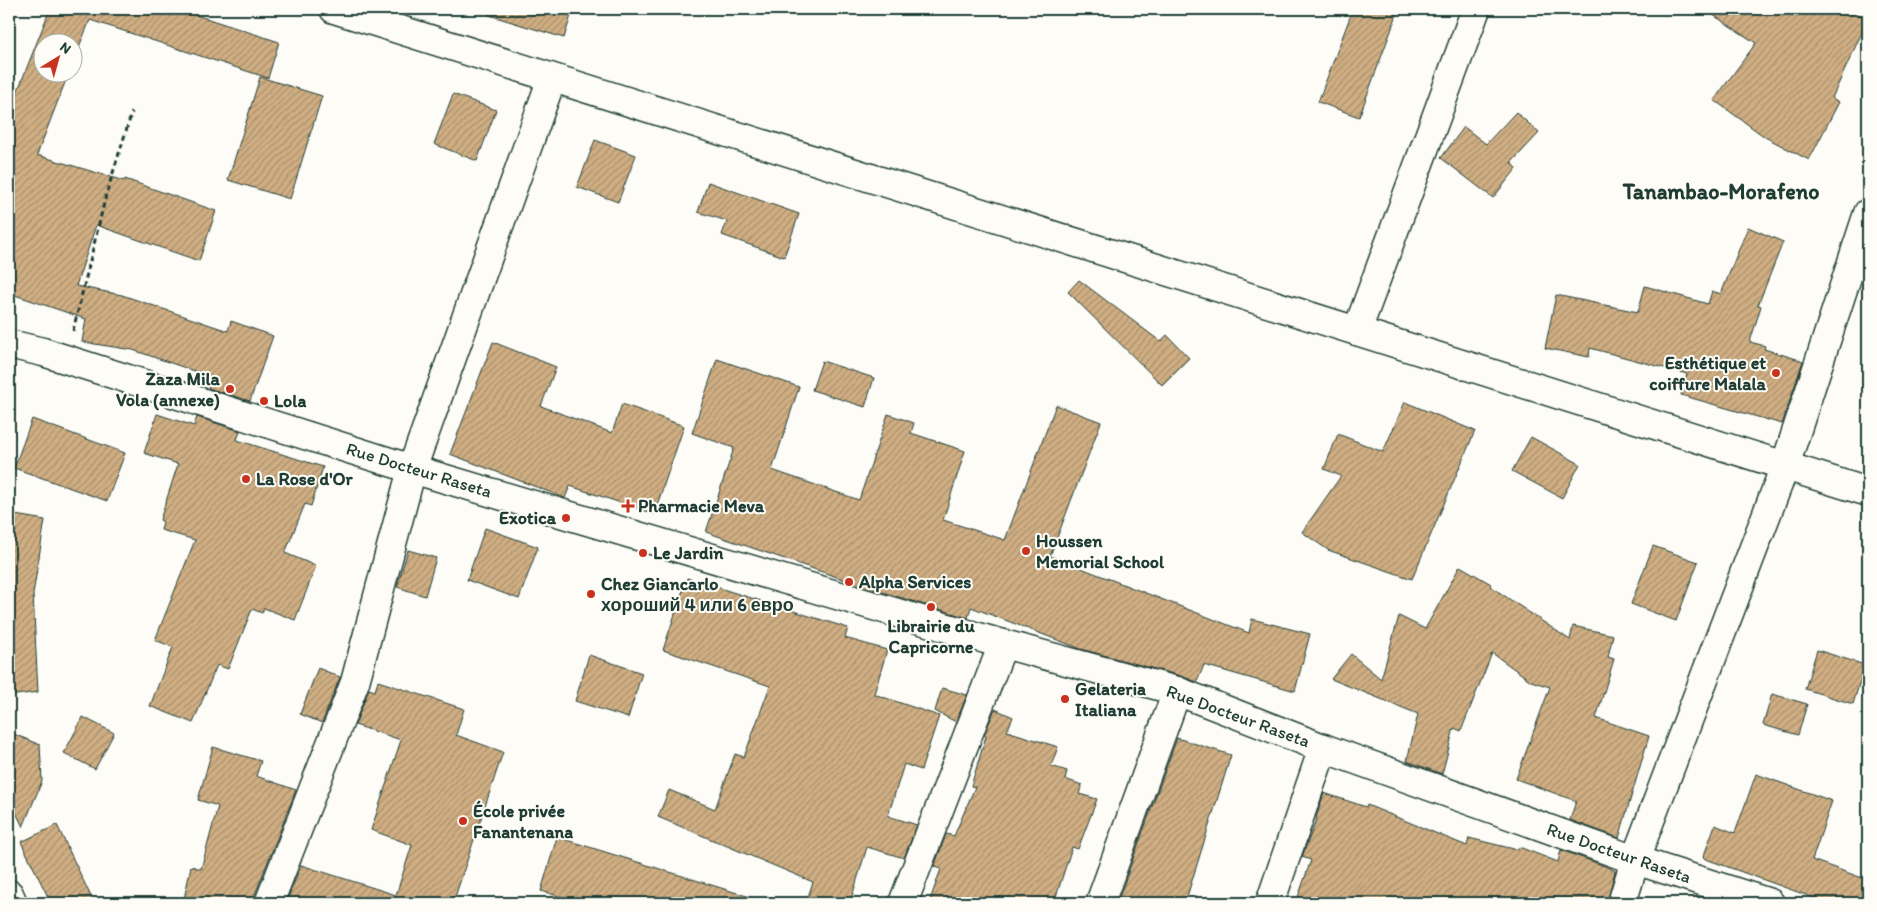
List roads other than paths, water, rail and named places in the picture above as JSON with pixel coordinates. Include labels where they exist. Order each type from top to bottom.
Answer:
[{"type":"street","points":[[334,9],[1868,492]]},
{"type":"street","points":[[1357,331],[1476,9]]},
{"type":"street","points":[[269,903],[355,682],[412,469],[552,78]]},
{"type":"street","points":[[1622,903],[1635,860],[1785,466],[1868,213]]},
{"type":"street","name":"Rue Docteur Raseta","points":[[9,344],[43,352],[412,469],[1004,644],[1177,691],[1323,748],[1635,860],[1770,903]]},
{"type":"street","points":[[904,903],[1004,644]]},
{"type":"street","points":[[1100,903],[1177,691]]},
{"type":"street","points":[[1270,903],[1323,748]]},
{"type":"street","points":[[9,894],[13,903]]},
{"type":"place","name":"Esthétique et coiffure Malala","points":[[1776,373]]},
{"type":"place","name":"Zaza Mila Vola (annexe)","points":[[230,389]]},
{"type":"place","name":"Lola","points":[[264,401]]},
{"type":"place","name":"La Rose d'Or","points":[[246,479]]},
{"type":"place","name":"Pharmacie Meva","points":[[628,506]]},
{"type":"place","name":"Exotica","points":[[566,518]]},
{"type":"place","name":"Houssen Memorial School","points":[[1026,551]]},
{"type":"place","name":"Le Jardin","points":[[643,553]]},
{"type":"place","name":"Alpha Services","points":[[849,582]]},
{"type":"place","name":"Chez Giancarlo хороший 4 или 6 евро","points":[[591,594]]},
{"type":"place","name":"Librairie du Capricorne","points":[[931,607]]},
{"type":"place","name":"Gelateria Italiana","points":[[1065,699]]},
{"type":"place","name":"École privée Fanantenana","points":[[463,821]]},
{"type":"district","name":"Tanambao-Morafeno","points":[[1721,191]]}]
